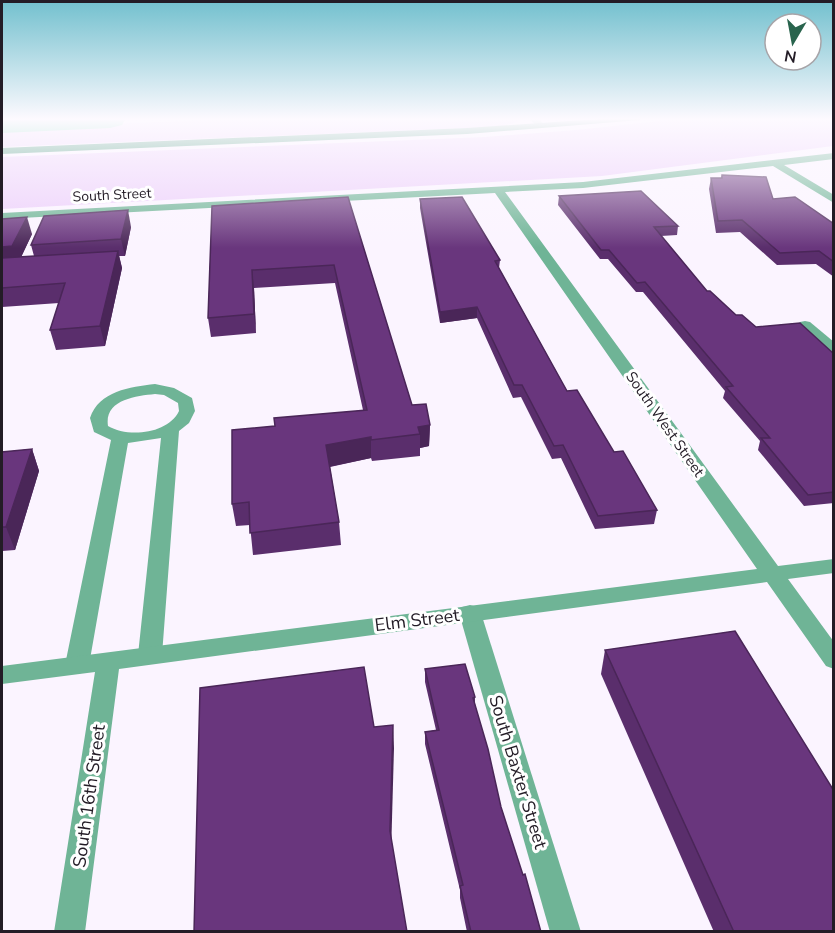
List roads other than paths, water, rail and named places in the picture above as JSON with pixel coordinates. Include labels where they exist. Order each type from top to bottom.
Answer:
[{"type":"street","name":"South Street","points":[[2,216],[48,218],[583,184],[787,162]]},
{"type":"street","points":[[775,163],[834,200]]},
{"type":"street","name":"South West Street","points":[[497,188],[834,660]]},
{"type":"street","points":[[805,325],[834,350]]},
{"type":"street","points":[[141,390],[168,391],[186,400],[189,408],[186,416],[171,428],[151,436],[120,437],[100,428],[97,420],[99,413],[115,398],[141,390]]},
{"type":"street","points":[[150,655],[171,428]]},
{"type":"street","points":[[76,665],[120,437]]},
{"type":"street","name":"Elm Street","points":[[2,675],[834,566]]},
{"type":"street","name":"South Baxter Street","points":[[470,613],[566,932]]},
{"type":"street","name":"South 16th Street","points":[[69,932],[108,661]]}]
